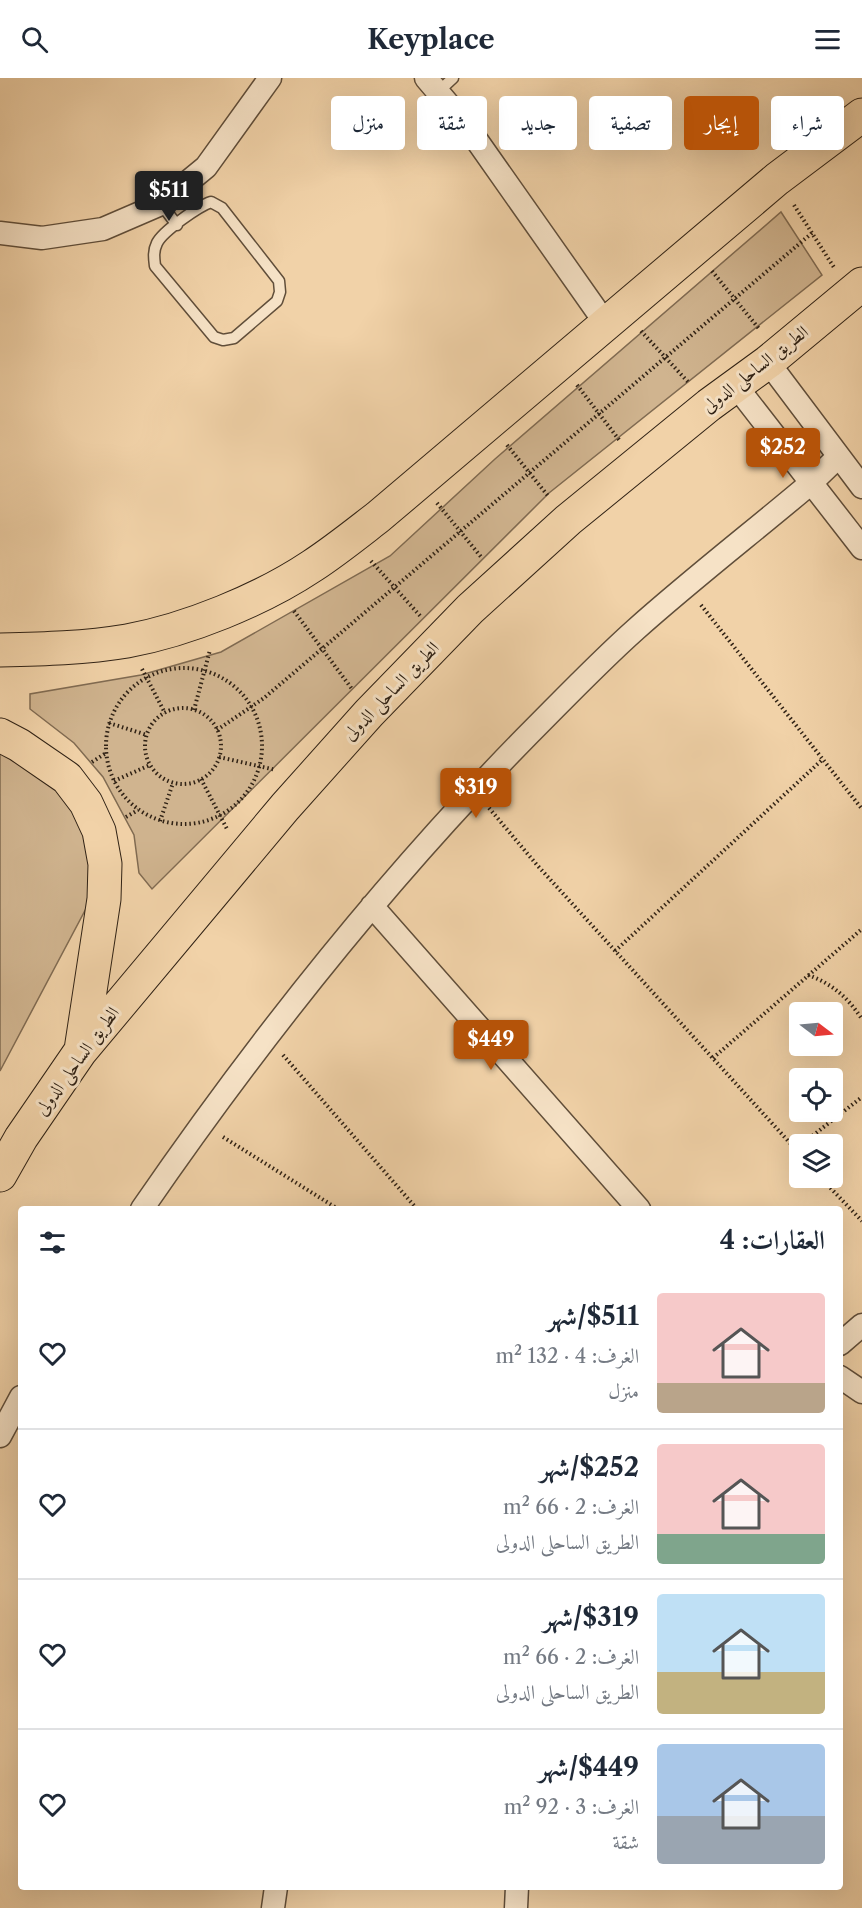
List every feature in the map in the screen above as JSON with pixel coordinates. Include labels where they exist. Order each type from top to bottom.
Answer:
[{"type":"highway","points":[[0,650],[75,648],[128,640],[176,629],[221,613],[311,567],[378,517],[777,179],[862,115]]},
{"type":"highway","name":"الطريق الساحلى الدولى","points":[[0,1175],[21,1138],[80,1052],[311,778],[369,713],[441,639],[568,520],[636,462],[773,357],[856,288]]},
{"type":"highway","points":[[0,735],[19,745],[67,778],[86,803],[99,831],[105,864],[104,899],[80,1052]]},
{"type":"street","points":[[0,233],[42,238],[103,229],[161,204],[206,167],[270,78]]},
{"type":"street","points":[[439,82],[466,125],[614,318]]},
{"type":"street","points":[[773,357],[838,457],[862,487]]},
{"type":"street","points":[[736,386],[862,548]]},
{"type":"street","points":[[144,1206],[267,1036],[372,906],[474,792],[635,630],[811,483],[838,457]]},
{"type":"street","points":[[372,906],[630,1206]]},
{"type":"street","points":[[843,1341],[862,1325]]},
{"type":"street","points":[[843,1379],[862,1392]]},
{"type":"street","points":[[0,1436],[18,1403]]},
{"type":"street","points":[[273,1908],[276,1890]]},
{"type":"street","points":[[516,1908],[517,1890]]},
{"type":"lane","points":[[211,202],[222,208],[279,281],[280,292],[276,301],[234,338],[223,340],[214,337],[155,266],[153,254],[158,241],[177,225],[200,206],[211,202]]},
{"type":"lane","points":[[161,204],[177,225]]},
{"type":"path","points":[[777,179],[812,233],[856,288]]},
{"type":"path","points":[[217,730],[251,707],[322,649],[812,233]]},
{"type":"path","points":[[694,249],[734,299],[773,357]]},
{"type":"path","points":[[614,318],[665,357],[709,405]]},
{"type":"path","points":[[560,364],[636,462]]},
{"type":"path","points":[[489,423],[568,520]]},
{"type":"path","points":[[420,482],[501,581]]},
{"type":"path","points":[[350,538],[441,639]]},
{"type":"path","points":[[276,586],[369,713]]},
{"type":"path","points":[[687,586],[862,810]]},
{"type":"path","points":[[194,710],[221,613]]},
{"type":"path","points":[[128,640],[165,713]]},
{"type":"path","points":[[174,669],[204,671],[235,688],[251,707],[261,735],[259,766],[249,789],[221,815],[191,824],[160,821],[129,802],[114,781],[106,753],[109,723],[127,693],[146,678],[174,669]]},
{"type":"path","points":[[184,708],[194,710],[208,717],[217,730],[220,738],[219,757],[209,773],[201,779],[192,783],[173,783],[159,776],[150,765],[145,745],[147,735],[154,722],[165,713],[184,708]]},
{"type":"path","points":[[109,723],[147,735]]},
{"type":"path","points":[[219,757],[311,778]]},
{"type":"path","points":[[615,951],[823,759]]},
{"type":"path","points":[[114,781],[150,765]]},
{"type":"path","points":[[201,779],[242,859]]},
{"type":"path","points":[[160,821],[173,783]]},
{"type":"path","points":[[474,792],[615,951],[789,1137]]},
{"type":"path","points":[[713,1058],[862,929]]},
{"type":"path","points":[[808,975],[838,990],[862,1019]]},
{"type":"path","points":[[267,1036],[414,1206]]},
{"type":"path","points":[[815,1134],[862,1097]]},
{"type":"path","points":[[202,1124],[333,1206]]},
{"type":"path","points":[[831,1188],[862,1221]]},
{"type":"shaded area","points":[[781,212],[822,275],[549,493],[152,889],[139,873],[134,835],[103,777],[74,743],[30,709],[30,694],[141,675],[221,652],[390,556],[495,459]]},
{"type":"shaded area","points":[[0,751],[43,773],[76,807],[92,849],[90,901],[0,1071]]}]
